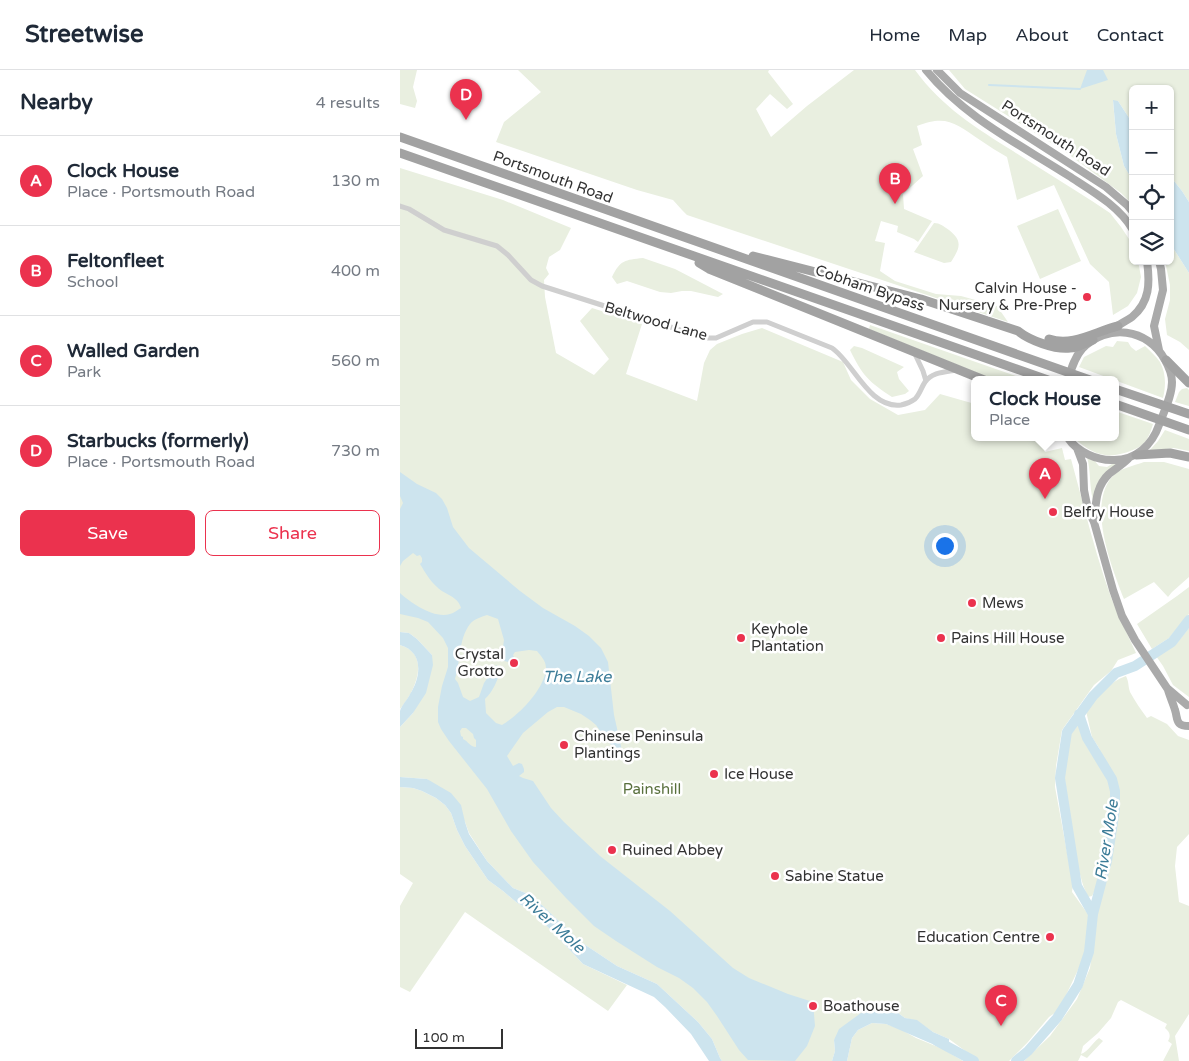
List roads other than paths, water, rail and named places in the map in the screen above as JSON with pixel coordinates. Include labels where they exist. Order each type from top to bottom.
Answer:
[{"type":"highway","name":"Portsmouth Road","points":[[400,138],[697,242]]},
{"type":"highway","name":"Portsmouth Road","points":[[400,153],[677,250]]},
{"type":"highway","points":[[697,242],[921,299],[1054,341],[1076,340],[1118,326]]},
{"type":"highway","name":"Cobham Bypass","points":[[697,242],[1079,376]]},
{"type":"highway","points":[[677,250],[710,269],[974,376]]},
{"type":"highway","name":"Cobham Bypass","points":[[677,250],[1037,376]]},
{"type":"highway","points":[[1018,331],[1024,336],[1046,345],[1062,348],[1074,347],[1092,340]]},
{"type":"highway","points":[[1166,360],[1189,382]]},
{"type":"highway","points":[[1119,390],[1189,414]]},
{"type":"highway","points":[[1119,405],[1189,430]]},
{"type":"highway","points":[[1132,457],[1170,453],[1189,457]]},
{"type":"main road","name":"Portsmouth Road","points":[[926,70],[943,90],[969,112],[1016,144],[1098,194],[1116,210],[1129,225]]},
{"type":"main road","name":"Portsmouth Road","points":[[937,70],[960,93],[1106,187],[1129,207]]},
{"type":"main road","points":[[1069,376],[1080,352],[1092,340],[1118,326],[1142,306],[1148,288],[1147,265]]},
{"type":"main road","points":[[1094,522],[1096,499],[1100,486],[1109,474],[1149,443],[1156,434],[1170,393],[1171,373],[1160,350],[1154,326],[1163,290],[1160,265]]},
{"type":"main road","points":[[1107,333],[1124,332],[1133,334],[1144,338],[1160,350]]},
{"type":"main road","points":[[1070,441],[1077,448],[1103,460],[1132,457]]},
{"type":"main road","points":[[1077,448],[1083,464],[1086,503],[1094,522],[1116,599],[1126,625],[1167,688],[1177,721],[1181,725],[1188,727]]},
{"type":"main road","points":[[1167,688],[1188,705]]},
{"type":"main road","points":[[1176,713],[1182,706],[1188,705]]},
{"type":"street","name":"Beltwood Lane","points":[[400,206],[444,230],[497,246],[508,255],[530,280],[560,292],[704,338],[716,338],[753,322],[767,322],[832,348],[840,354],[868,390],[875,396],[893,405],[902,405],[912,401],[919,394],[926,381]]},
{"type":"street","points":[[914,352],[926,381],[936,374],[959,370]]},
{"type":"water","points":[[1087,70],[1103,70],[1108,80],[1080,89]]},
{"type":"water","points":[[1113,100],[1118,101],[1129,118],[1129,174],[1124,166],[1116,134]]},
{"type":"water","points":[[1174,181],[1189,202],[1189,273],[1174,249]]},
{"type":"water","name":"The Lake","points":[[400,472],[417,484],[436,493],[447,508],[453,527],[469,548],[520,591],[543,608],[575,626],[601,648],[608,662],[614,715],[623,755],[607,741],[596,725],[590,720],[564,707],[557,707],[523,733],[507,756],[513,766],[519,763],[522,764],[524,772],[519,776],[533,781],[551,808],[600,856],[670,911],[733,968],[749,978],[813,1002],[815,1026],[807,1046],[795,1061],[748,1060],[739,1050],[707,1002],[693,988],[594,926],[533,862],[511,831],[487,789],[449,741],[438,722],[438,707],[448,667],[448,648],[443,638],[428,622],[400,614],[400,593],[416,605],[437,614],[450,614],[461,608],[457,601],[434,585],[420,564],[422,558],[420,555],[417,556],[413,553],[400,566],[400,509],[403,503],[400,496]],"holes":[[[487,615],[498,619],[504,640],[501,660],[508,662],[514,657],[515,652],[529,650],[537,651],[546,665],[545,676],[536,693],[516,715],[502,725],[496,723],[486,713],[485,699],[493,689],[501,669],[496,665],[484,683],[479,697],[470,701],[463,697],[455,679],[466,630],[478,618]],[[462,728],[466,728],[473,734],[476,740],[476,747],[463,739],[460,731]]]},
{"type":"water","points":[[400,632],[409,633],[417,639],[432,655],[433,665],[426,693],[413,713],[400,727],[400,711],[414,687],[418,666],[417,659],[413,653],[408,648],[400,645]]},
{"type":"water","points":[[400,777],[427,779],[451,793],[461,805],[469,834],[487,861],[513,888],[528,894],[581,942],[617,966],[657,984],[698,1022],[712,1039],[722,1061],[709,1061],[691,1034],[654,997],[583,964],[532,912],[488,880],[465,846],[451,813],[445,805],[422,791],[400,787]]},
{"type":"water","points":[[883,1010],[917,1020],[933,1032],[949,1039],[949,1047],[944,1049],[886,1024],[872,1023],[858,1030],[852,1038],[847,1061],[832,1061],[835,1051],[834,1040],[839,1029],[861,1013]]},
{"type":"waterway","points":[[989,85],[1080,89]]},
{"type":"waterway","name":"River Mole","points":[[1093,914],[1077,886],[1060,778],[1067,732],[1093,696],[1116,673],[1135,666],[1172,642],[1189,620]]},
{"type":"waterway","name":"River Mole","points":[[1016,1061],[1028,1051],[1057,1018],[1078,985],[1089,952],[1093,914],[1107,861],[1115,809],[1115,791],[1112,779],[1087,738],[1079,714]]},
{"type":"waterway","name":"River Mole","points":[[937,1041],[974,1061]]},
{"type":"place","name":"Starbucks (formerly)","points":[[466,120]]},
{"type":"place","name":"Feltonfleet","points":[[895,204]]},
{"type":"place","name":"Calvin House - Nursery & Pre-Prep","points":[[1087,297]]},
{"type":"place","name":"Clock House","points":[[1045,499]]},
{"type":"place","name":"Belfry House","points":[[1053,512]]},
{"type":"place","name":"Mews","points":[[972,603]]},
{"type":"place","name":"Keyhole Plantation","points":[[741,638]]},
{"type":"place","name":"Pains Hill House","points":[[941,638]]},
{"type":"place","name":"Crystal Grotto","points":[[514,663]]},
{"type":"place","name":"Chinese Peninsula Plantings","points":[[564,745]]},
{"type":"place","name":"Ice House","points":[[714,774]]},
{"type":"place","name":"Ruined Abbey","points":[[612,850]]},
{"type":"place","name":"Sabine Statue","points":[[775,876]]},
{"type":"place","name":"Education Centre","points":[[1050,937]]},
{"type":"place","name":"Boathouse","points":[[813,1006]]},
{"type":"place","name":"Walled Garden","points":[[1001,1026]]},
{"type":"park label","name":"Painshill","points":[[652,789]]}]
